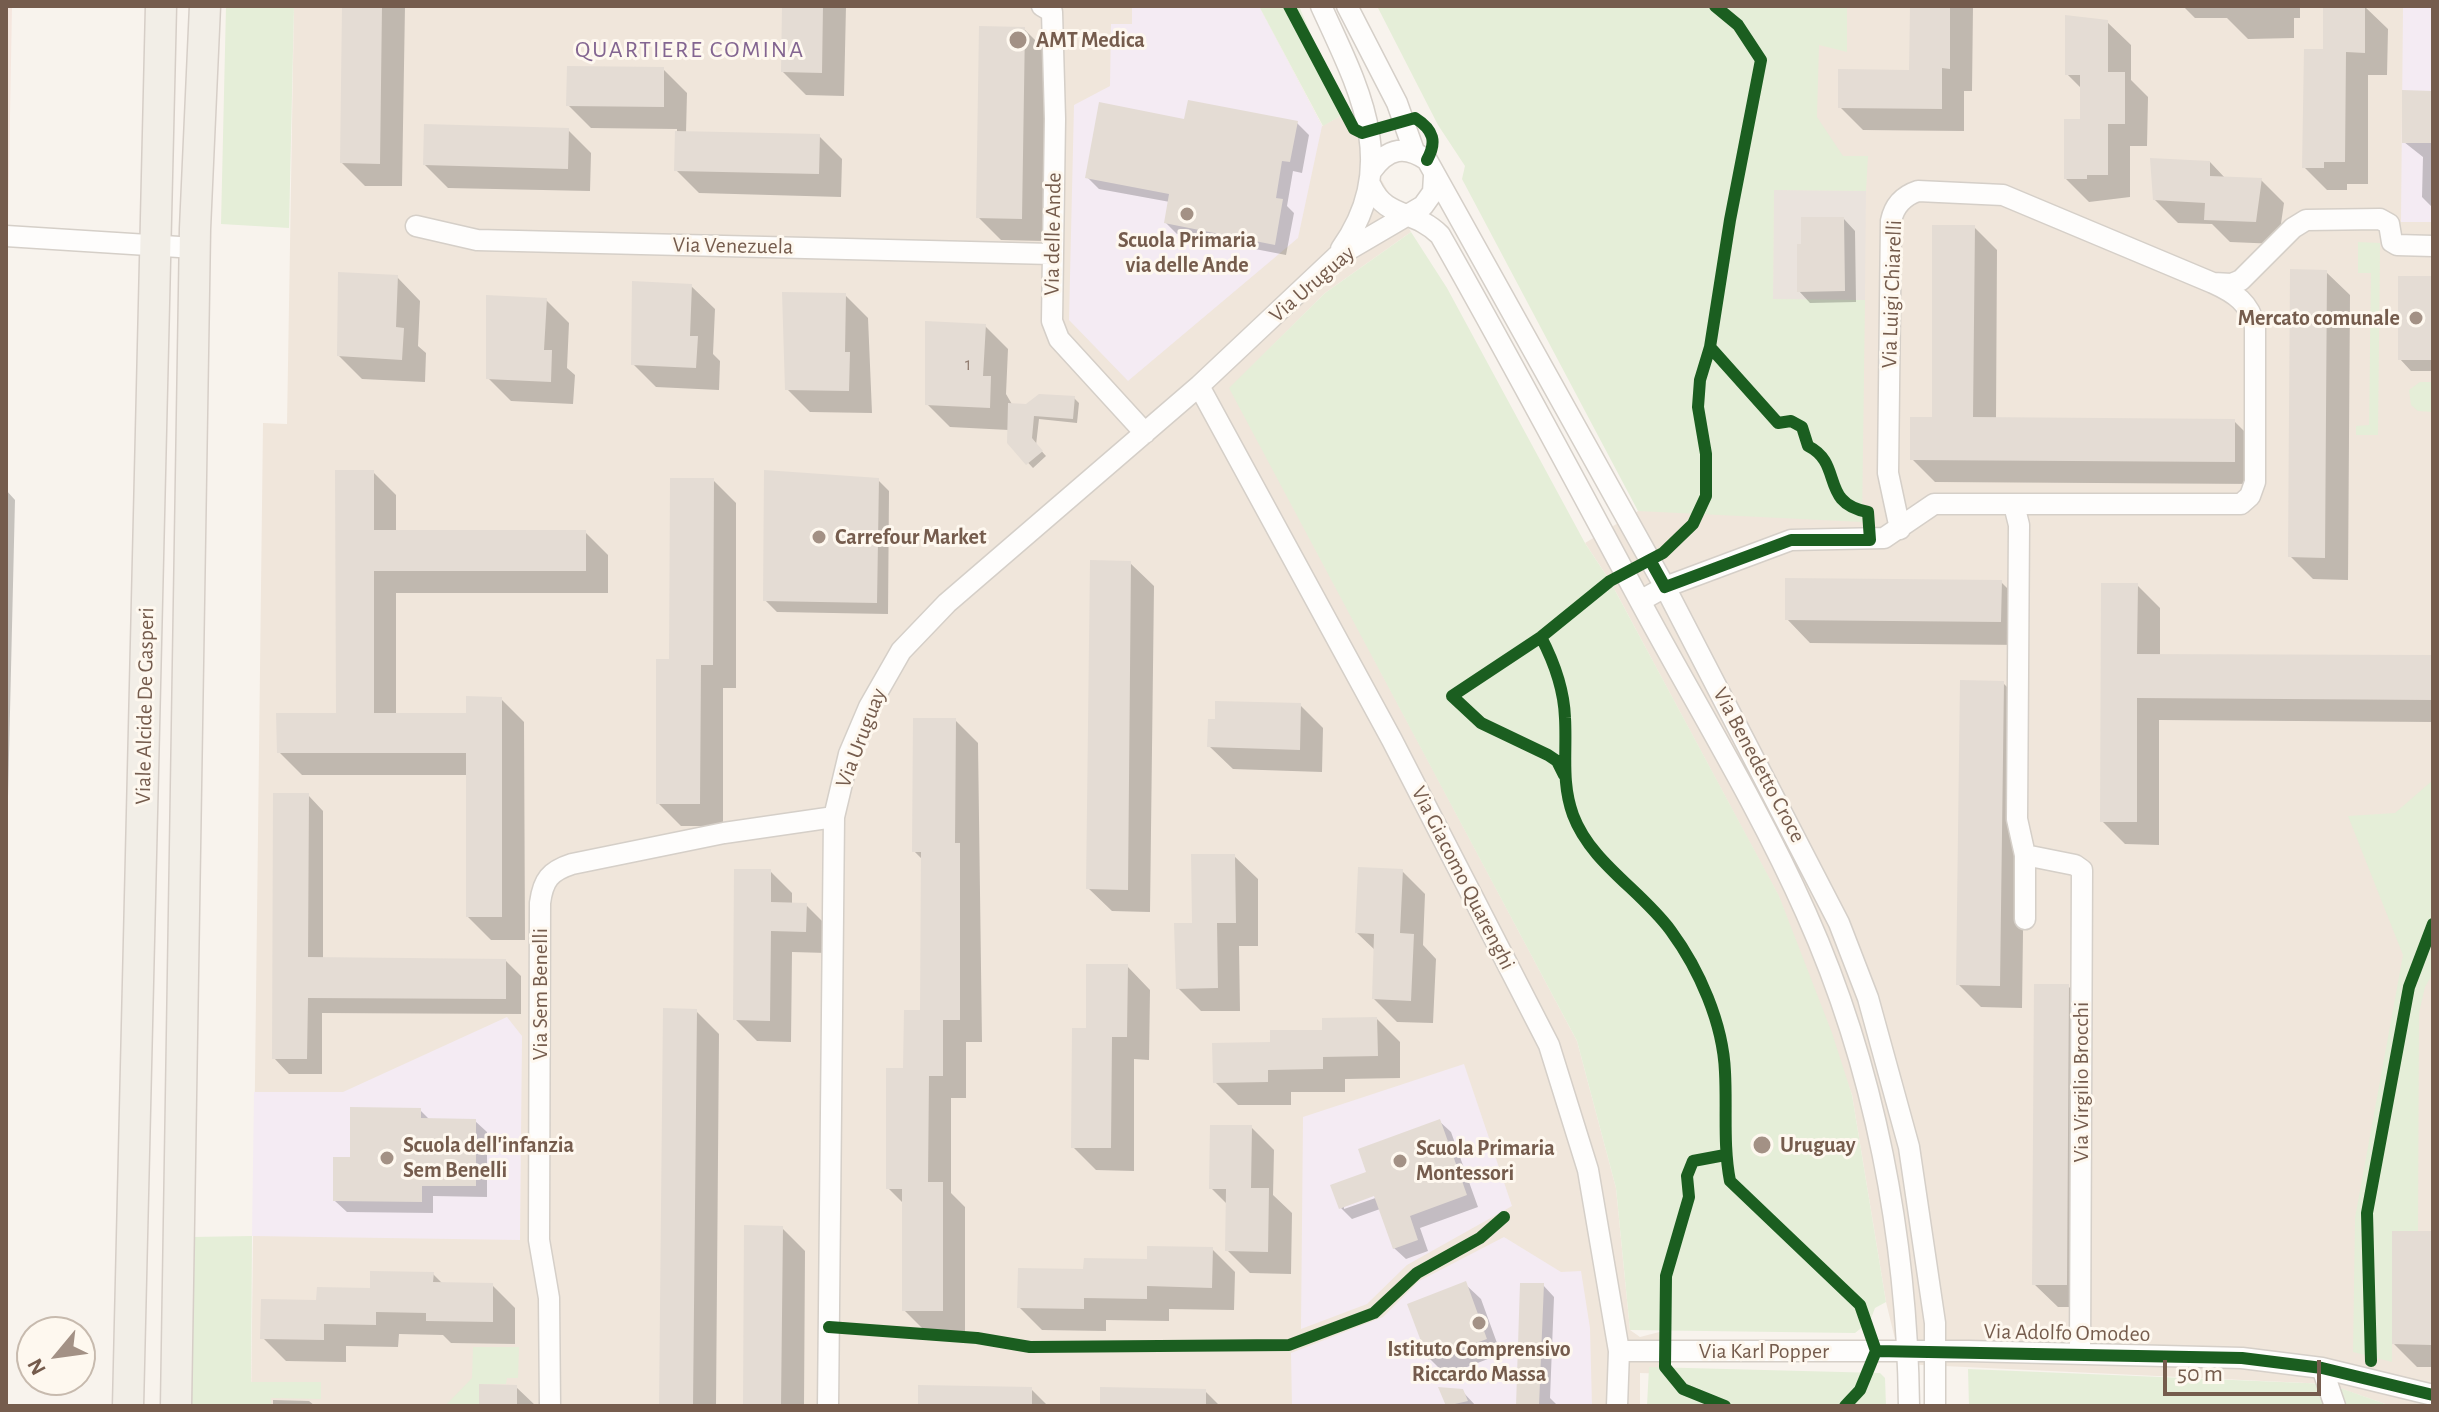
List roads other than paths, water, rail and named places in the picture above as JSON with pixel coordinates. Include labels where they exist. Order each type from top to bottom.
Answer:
[{"type":"main road","name":"Viale Alcide De Gasperi","points":[[128,1406],[161,6]]},
{"type":"main road","name":"Viale Alcide De Gasperi","points":[[176,1406],[195,248],[205,6]]},
{"type":"street","name":"Via delle Ande","points":[[1042,6],[1052,12],[1055,119],[1052,321],[1059,339],[1145,433]]},
{"type":"street","points":[[1321,6],[1368,115],[1371,178],[1378,202],[1392,211],[1408,213],[1423,206],[1433,192],[1434,176],[1427,160],[1414,151],[1397,149],[1382,156],[1371,178],[1352,233],[1336,257]]},
{"type":"street","points":[[1347,6],[1397,103],[1414,151]]},
{"type":"street","name":"Via Benedetto Croce","points":[[1434,176],[1665,587],[1839,923],[1868,998],[1909,1147],[1924,1233],[1936,1351],[1935,1406]]},
{"type":"street","name":"Via Luigi Chiarelli","points":[[1640,601],[1665,587],[1791,540],[1877,539],[1900,529],[1934,504],[2234,505],[2243,502],[2250,496],[2255,482],[2255,327],[2244,303],[2213,283],[2003,195],[1918,191],[1907,194],[1892,213],[1891,221],[1888,473],[1900,529]]},
{"type":"street","name":"Via Benedetto Croce","points":[[1408,213],[1427,222],[1441,237],[1785,867],[1837,991],[1867,1087],[1889,1186],[1901,1270],[1909,1406]]},
{"type":"street","name":"Via Uruguay","points":[[828,1406],[834,817],[858,733],[901,651],[990,564],[1199,386],[1336,257],[1408,213]]},
{"type":"street","points":[[2213,283],[2232,284],[2241,280],[2293,228],[2311,219],[2380,219],[2389,224],[2390,237],[2397,245],[2433,246]]},
{"type":"street","name":"Via Venezuela","points":[[416,226],[477,240],[1052,254]]},
{"type":"street","points":[[6,236],[195,248]]},
{"type":"street","name":"Via Giacomo Quarenghi","points":[[1199,386],[1392,740],[1549,1045],[1588,1170],[1619,1351],[1617,1406]]},
{"type":"street","points":[[2014,505],[2019,525],[2017,819],[2025,855],[2025,919]]},
{"type":"street","name":"Via Sem Benelli","points":[[550,1406],[550,1309],[539,1240],[540,903],[545,880],[551,872],[572,864],[724,833],[834,817]]},
{"type":"street","name":"Via Virgilio Brocchi","points":[[2025,855],[2075,865],[2082,870],[2080,1353]]},
{"type":"street","name":"Via Karl Popper","points":[[1619,1351],[1908,1351]]},
{"type":"street","name":"Via Adolfo Omodeo","points":[[1908,1351],[2242,1358],[2322,1368],[2433,1395]]},
{"type":"street","points":[[2322,1368],[2335,1406]]},
{"type":"place","name":"AMT Medica","points":[[1018,40]]},
{"type":"place","name":"Scuola Primaria via delle Ande","points":[[1187,214]]},
{"type":"place","name":"Mercato comunale","points":[[2416,318]]},
{"type":"place","name":"Carrefour Market","points":[[819,537]]},
{"type":"place","name":"Uruguay","points":[[1762,1145]]},
{"type":"place","name":"Scuola dell'infanzia Sem Benelli","points":[[387,1158]]},
{"type":"place","name":"Scuola Primaria Montessori","points":[[1400,1161]]},
{"type":"place","name":"Istituto Comprensivo Riccardo Massa","points":[[1479,1323]]},
{"type":"district","name":"QUARTIERE COMINA","points":[[690,50]]}]
